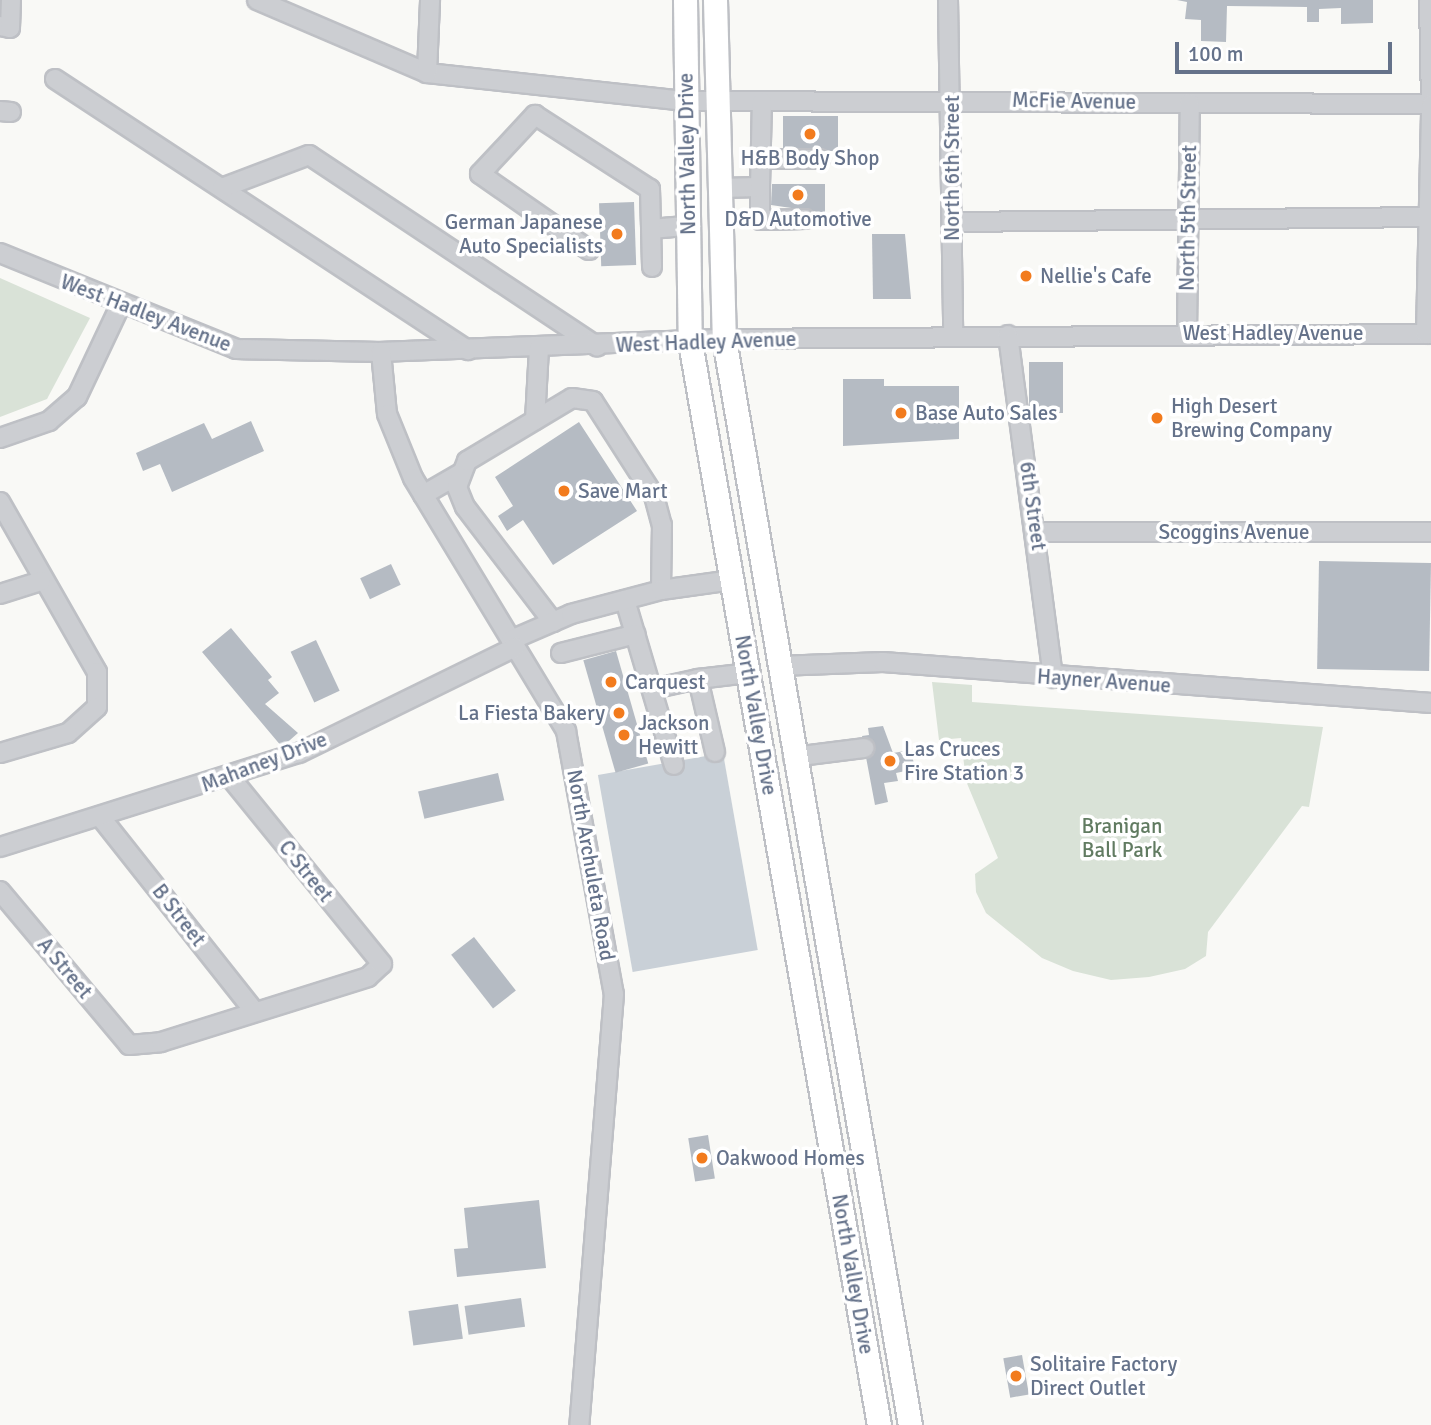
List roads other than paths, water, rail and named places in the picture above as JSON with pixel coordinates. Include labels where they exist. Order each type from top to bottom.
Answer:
[{"type":"main road","name":"North Valley Drive","points":[[685,0],[690,342],[879,1425]]},
{"type":"main road","name":"North Valley Drive","points":[[715,0],[724,339],[793,757],[910,1425]]},
{"type":"street","points":[[0,26],[10,28],[11,0]]},
{"type":"street","name":"McFie Avenue","points":[[257,0],[427,74],[686,101],[716,103],[952,99],[1431,104]]},
{"type":"street","points":[[427,74],[430,0]]},
{"type":"street","name":"North 6th Street","points":[[948,0],[952,99],[953,337]]},
{"type":"street","points":[[1429,0],[1429,334]]},
{"type":"street","points":[[55,79],[468,349]]},
{"type":"street","points":[[762,102],[760,220],[805,219]]},
{"type":"street","name":"North 5th Street","points":[[1187,333],[1189,103]]},
{"type":"street","points":[[589,250],[480,174],[535,116],[650,189],[652,267]]},
{"type":"street","points":[[222,187],[309,155],[597,346]]},
{"type":"street","points":[[761,159],[820,159]]},
{"type":"street","points":[[719,188],[760,187]]},
{"type":"street","points":[[953,222],[1430,217]]},
{"type":"street","points":[[651,229],[688,226]]},
{"type":"street","name":"West Hadley Avenue","points":[[0,253],[120,306],[236,349],[381,352],[597,346],[724,339],[1187,333],[1429,334]]},
{"type":"street","points":[[0,438],[49,421],[77,397],[120,306]]},
{"type":"street","name":"6th Street","points":[[1008,335],[1038,532],[1053,677]]},
{"type":"street","points":[[535,420],[539,348]]},
{"type":"street","name":"North Archuleta Road","points":[[381,352],[387,414],[423,495],[566,731],[614,994],[579,1425]]},
{"type":"street","points":[[661,590],[662,525],[654,496],[593,401],[572,398],[467,461],[457,487],[465,507],[553,622],[661,590],[732,580]]},
{"type":"street","points":[[423,495],[461,473]]},
{"type":"street","points":[[0,502],[41,581],[97,672],[97,707],[68,733],[0,753]]},
{"type":"street","name":"Scoggins Avenue","points":[[1038,532],[1431,532]]},
{"type":"street","points":[[0,594],[41,581]]},
{"type":"street","points":[[625,600],[674,765]]},
{"type":"street","name":"Mahaney Drive","points":[[0,847],[102,819],[299,753],[553,622]]},
{"type":"street","points":[[561,653],[636,634]]},
{"type":"street","name":"Hayner Avenue","points":[[778,666],[883,662],[1053,677],[1431,703]]},
{"type":"street","points":[[652,689],[698,679],[748,673]]},
{"type":"street","points":[[698,679],[715,752]]},
{"type":"street","points":[[793,757],[864,748]]},
{"type":"street","name":"C Street","points":[[230,777],[382,964],[348,985],[256,1012]]},
{"type":"street","name":"B Street","points":[[102,819],[256,1012]]},
{"type":"street","name":"A Street","points":[[0,891],[130,1045],[161,1042],[256,1012]]},
{"type":"place","name":"H&B Body Shop","points":[[810,134]]},
{"type":"place","name":"D&D Automotive","points":[[798,195]]},
{"type":"place","name":"German Japanese Auto Specialists","points":[[617,234]]},
{"type":"place","name":"Nellie's Cafe","points":[[1026,276]]},
{"type":"place","name":"Base Auto Sales","points":[[901,413]]},
{"type":"place","name":"High Desert Brewing Company","points":[[1157,418]]},
{"type":"place","name":"Save Mart","points":[[564,491]]},
{"type":"place","name":"Carquest","points":[[611,682]]},
{"type":"place","name":"La Fiesta Bakery","points":[[619,713]]},
{"type":"place","name":"Jackson Hewitt","points":[[624,735]]},
{"type":"place","name":"Las Cruces Fire Station 3","points":[[890,761]]},
{"type":"place","name":"Oakwood Homes","points":[[702,1158]]},
{"type":"place","name":"Solitaire Factory Direct Outlet","points":[[1016,1376]]},
{"type":"park label","name":"Branigan Ball Park","points":[[1122,838]]}]
